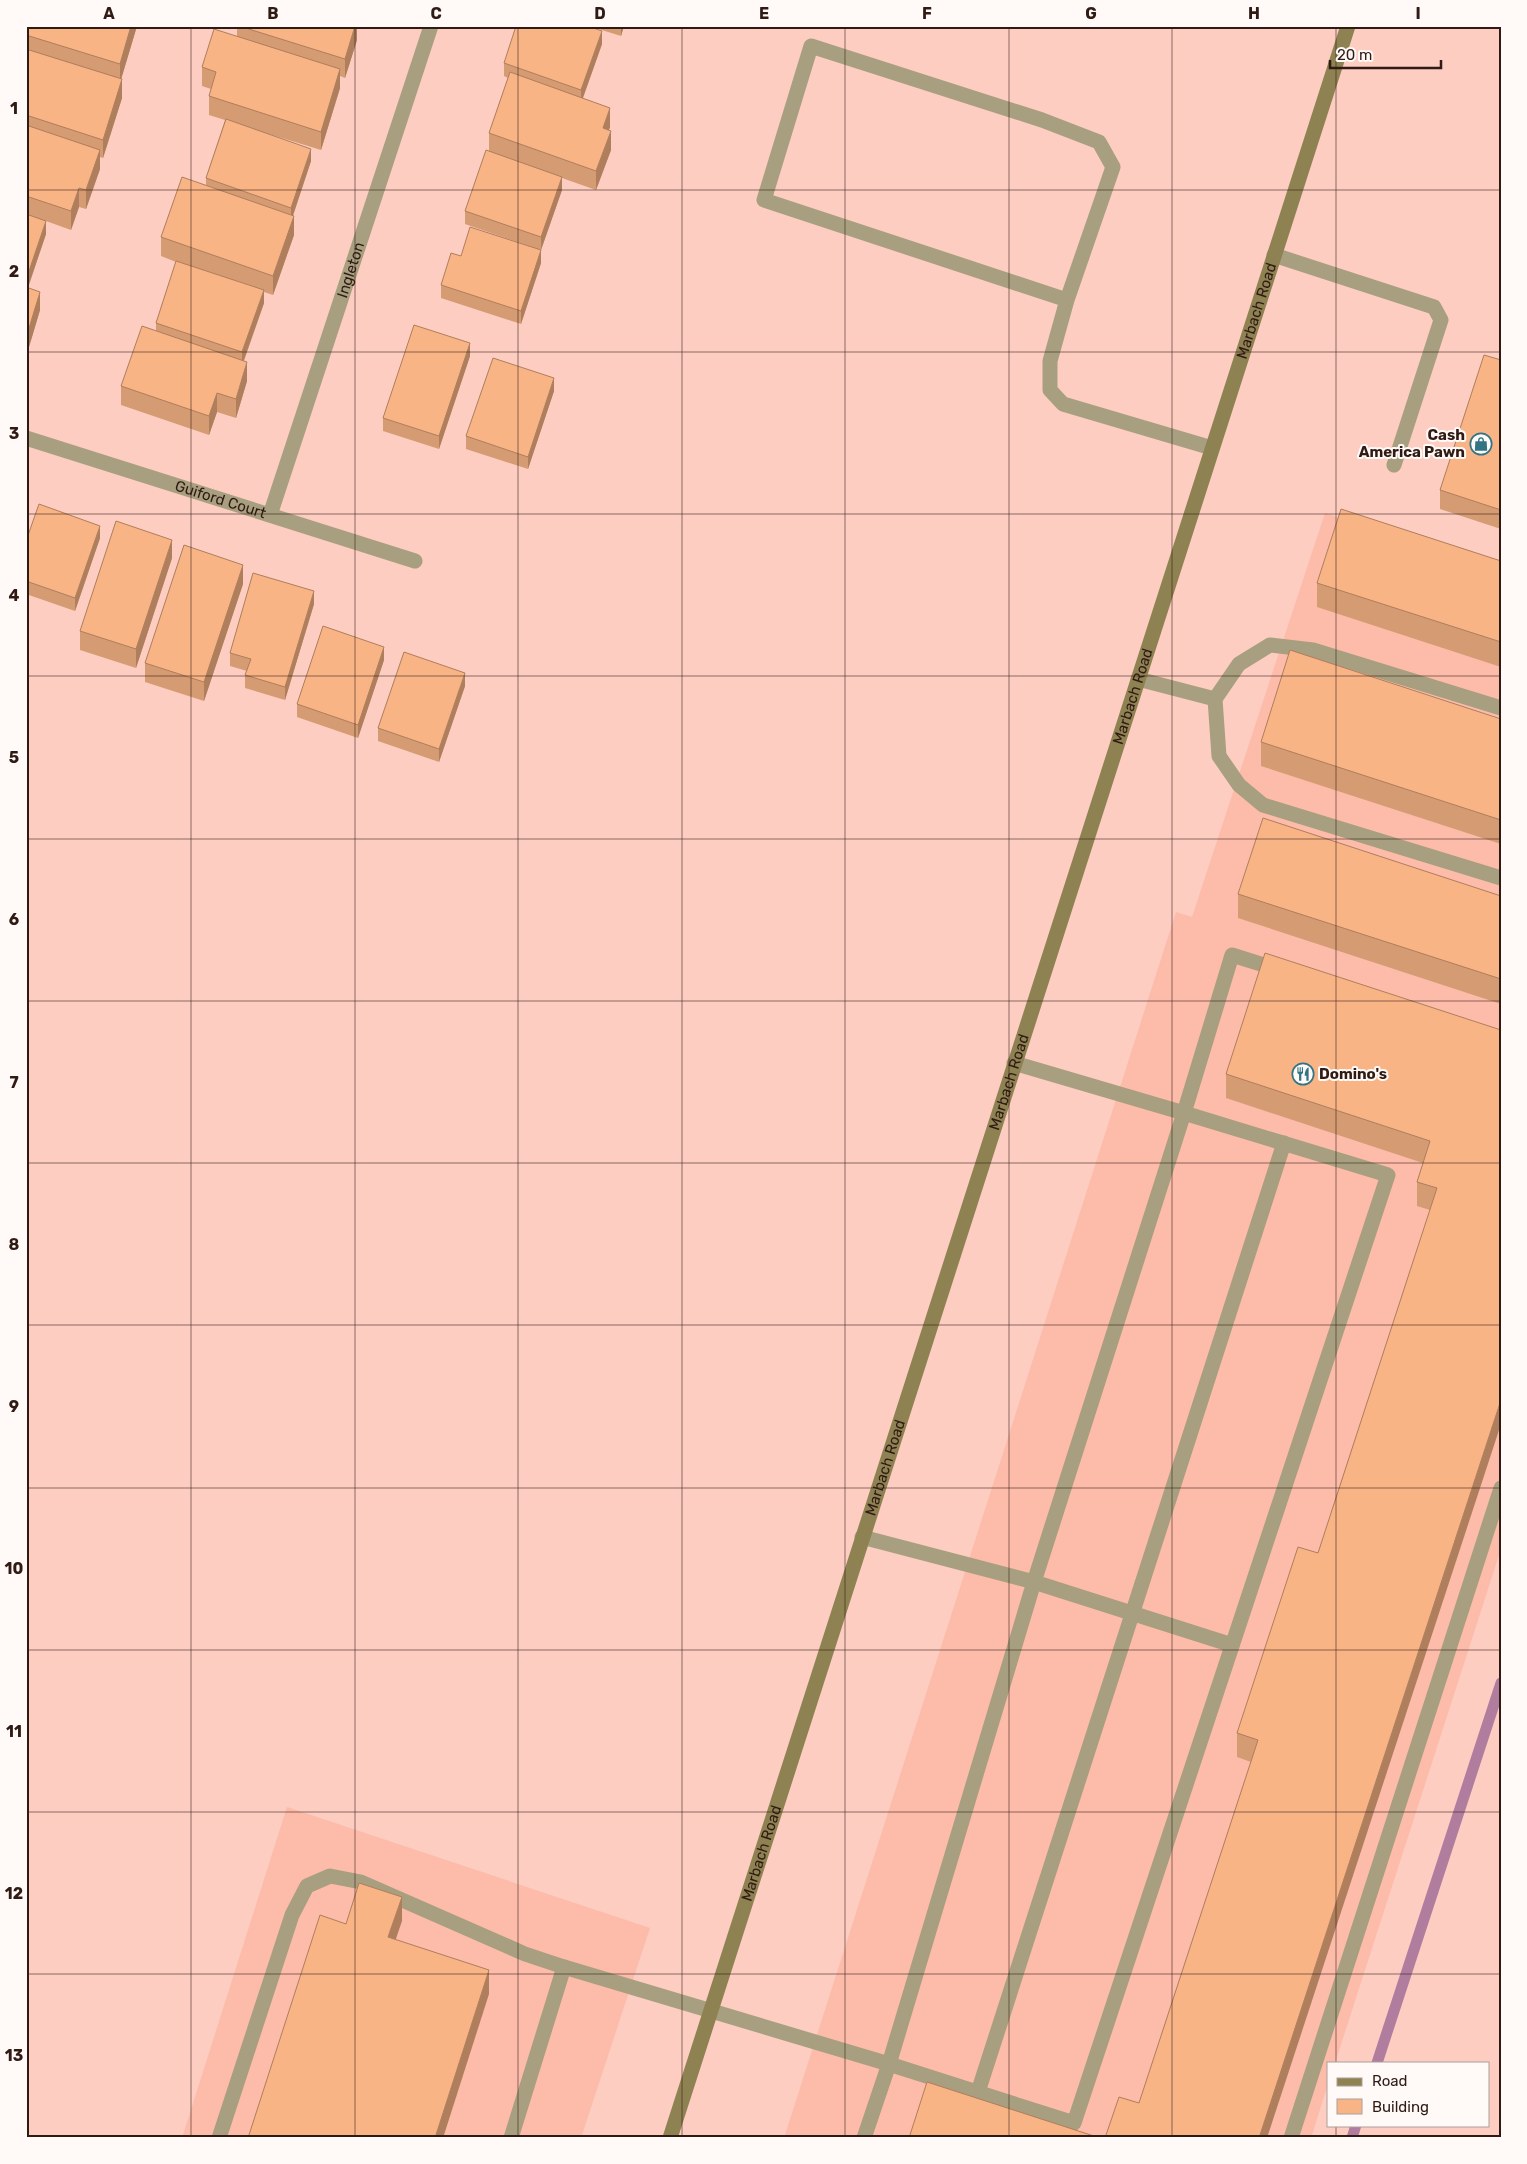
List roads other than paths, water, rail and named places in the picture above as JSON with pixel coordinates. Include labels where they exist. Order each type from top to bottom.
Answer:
[{"type":"main road","name":"Marbach Road","points":[[670,2138],[1348,26]]},
{"type":"street","name":"Ingleton","points":[[270,515],[432,26]]},
{"type":"street","points":[[1067,300],[764,200],[811,46],[1042,120],[1098,142],[1113,167],[1067,300],[1050,361],[1050,390],[1063,404],[1212,448]]},
{"type":"street","points":[[1274,255],[1434,307],[1441,320],[1394,465]]},
{"type":"street","name":"Guiford Court","points":[[26,438],[415,561]]},
{"type":"street","points":[[1501,708],[1313,650],[1270,645],[1239,664],[1215,699],[1219,756],[1239,785],[1263,805],[1501,878]]},
{"type":"street","points":[[1138,679],[1215,699]]},
{"type":"street","points":[[864,2138],[889,2064],[1034,1582],[1184,1113],[1232,956],[1297,976]]},
{"type":"street","points":[[219,2138],[292,1915],[307,1886],[330,1876],[361,1882],[525,1954],[564,1967],[711,2009],[1074,2122],[1388,1175],[1014,1063]]},
{"type":"street","points":[[978,2092],[1284,1143]]},
{"type":"street","points":[[1291,2138],[1501,1488]]},
{"type":"street","points":[[862,1537],[1034,1582],[1232,1645]]},
{"type":"street","points":[[511,2138],[564,1967]]},
{"type":"waterway","points":[[1377,2062],[1501,1683]]},
{"type":"waterway","points":[[1352,2138],[1356,2126]]},
{"type":"place","name":"Cash America Pawn","points":[[1481,444]]},
{"type":"place","name":"Domino's","points":[[1303,1074]]}]
